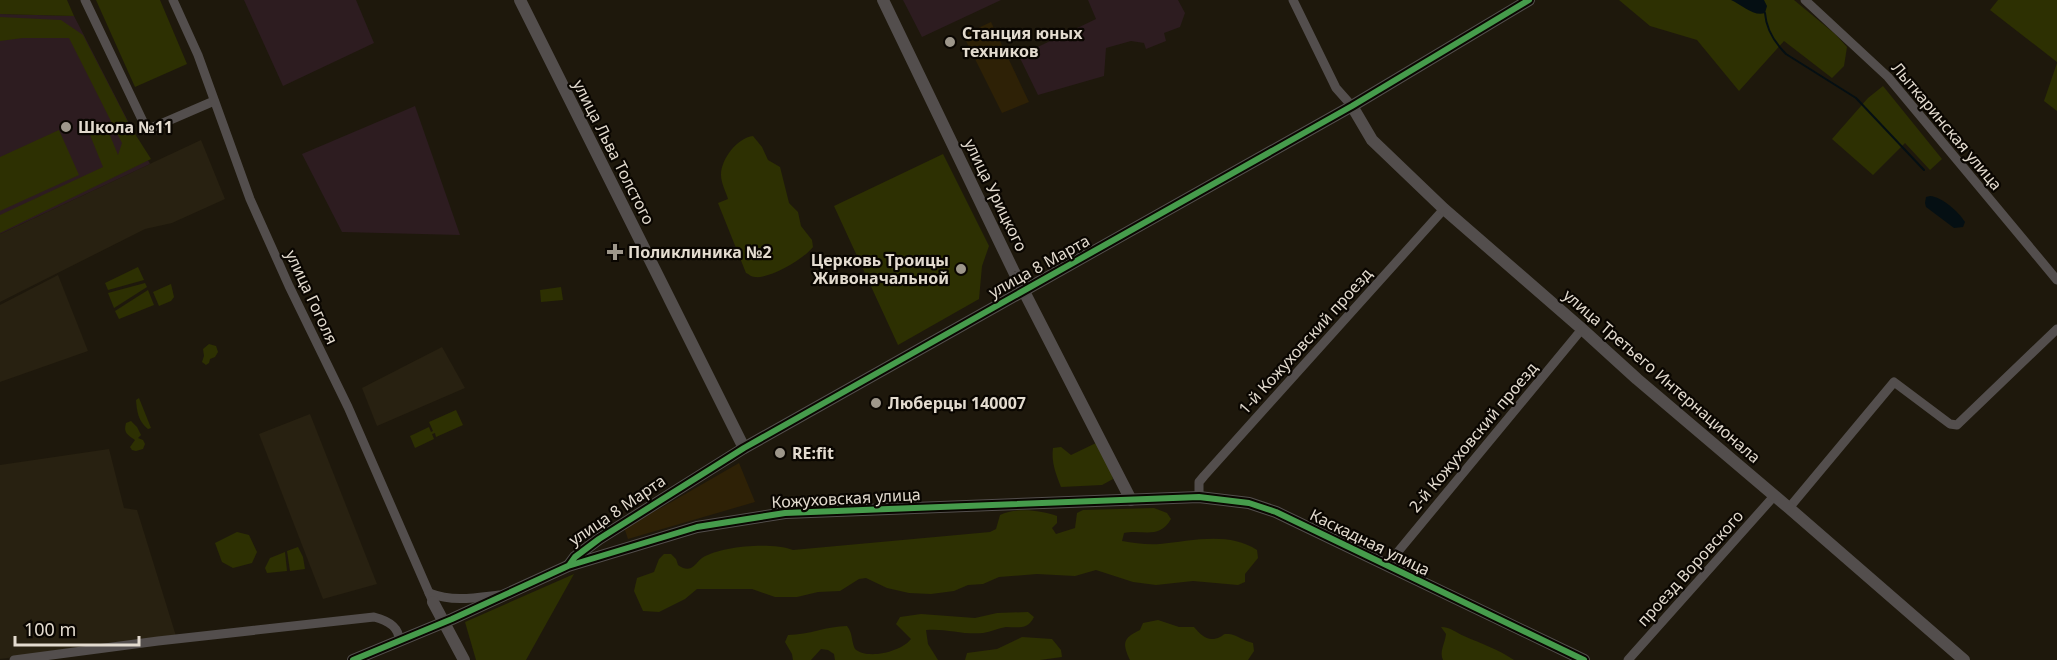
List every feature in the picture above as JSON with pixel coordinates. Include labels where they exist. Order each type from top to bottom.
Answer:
[{"type":"street","points":[[85,0],[147,130],[214,101]]},
{"type":"street","name":"улица Гоголя","points":[[173,0],[198,55],[250,199],[289,286],[348,407],[431,597]]},
{"type":"street","name":"улица Льва Толстого","points":[[520,0],[744,448]]},
{"type":"street","name":"улица Урицкого","points":[[883,0],[1131,500]]},
{"type":"street","points":[[1293,0],[1336,88],[1352,106]]},
{"type":"street","name":"улица 8 Марта","points":[[568,566],[587,547],[744,448],[1352,106],[1529,0]]},
{"type":"street","name":"Лыткаринская улица","points":[[1805,0],[1888,77],[2057,280]]},
{"type":"street","name":"улица Третьего Интернационала","points":[[1352,106],[1372,140],[1444,209],[1637,379],[1775,495],[1964,660]]},
{"type":"street","name":"1-й Кожуховский проезд","points":[[1199,497],[1199,482],[1204,476],[1444,209]]},
{"type":"street","name":"2-й Кожуховский проезд","points":[[1388,565],[1582,329]]},
{"type":"street","points":[[1789,508],[1894,382],[1950,424],[1957,425],[2057,329]]},
{"type":"street","name":"проезд Воровского","points":[[1628,660],[1775,495]]},
{"type":"street","name":"Каскадная улица","points":[[1131,500],[1199,497],[1249,503],[1276,512],[1584,660]]},
{"type":"street","name":"Кожуховская улица","points":[[568,566],[697,527],[785,513],[1131,500]]},
{"type":"street","points":[[620,526],[616,541],[622,546],[631,547]]},
{"type":"street","points":[[353,660],[568,566]]},
{"type":"street","points":[[464,660],[431,597],[463,600],[507,594]]},
{"type":"street","points":[[14,660],[374,617],[389,623],[399,633],[399,640]]},
{"type":"shaded area","points":[[244,0],[356,0],[374,43],[283,86]]},
{"type":"shaded area","points":[[903,0],[1001,0],[922,37]]},
{"type":"shaded area","points":[[1088,0],[1178,0],[1185,13],[1180,27],[1164,33],[1166,41],[1146,49],[1144,43],[1131,41],[1106,48],[1104,76],[1038,95],[1019,56],[1096,19]]},
{"type":"shaded area","points":[[1731,0],[1764,0],[1767,6],[1765,13],[1761,14],[1748,10]]},
{"type":"shaded area","name":"Школа №11","points":[[0,14],[74,16],[150,164],[0,234]]},
{"type":"shaded area","points":[[991,22],[1029,102],[1002,113],[963,35]]},
{"type":"shaded area","points":[[415,106],[460,235],[342,232],[302,154]]},
{"type":"shaded area","points":[[201,140],[225,199],[172,223],[145,229],[0,302],[0,234]]},
{"type":"shaded area","points":[[1926,197],[1940,199],[1954,209],[1965,222],[1963,227],[1954,228],[1926,207]]},
{"type":"shaded area","points":[[58,275],[88,351],[0,382],[0,305]]},
{"type":"shaded area","points":[[442,347],[465,388],[377,426],[362,388]]},
{"type":"shaded area","points":[[310,414],[377,584],[323,599],[259,434]]},
{"type":"shaded area","points":[[109,449],[124,508],[137,510],[176,636],[0,659],[0,465]]},
{"type":"shaded area","points":[[739,463],[755,502],[628,539],[624,527]]},
{"type":"green space","points":[[0,0],[67,0],[74,16],[0,14]]},
{"type":"green space","points":[[96,0],[160,0],[187,64],[135,87]]},
{"type":"green space","points":[[1619,0],[1794,0],[1847,47],[1844,66],[1832,78],[1784,41],[1739,91],[1697,40],[1650,26]]},
{"type":"green space","points":[[1998,0],[2057,0],[2057,62],[1990,10]]},
{"type":"green space","points":[[0,17],[61,20],[83,35],[130,126],[151,159],[0,233],[0,215],[103,167],[90,135],[107,128],[118,155],[122,143],[69,38],[23,38],[0,41]]},
{"type":"green space","points":[[2057,63],[2057,111],[2044,101]]},
{"type":"green space","points":[[1883,86],[1942,159],[1930,170],[1905,143],[1873,175],[1832,139],[1868,98]]},
{"type":"green space","points":[[59,130],[79,175],[0,211],[0,157]]},
{"type":"green space","points":[[753,136],[762,147],[768,160],[780,167],[789,203],[798,212],[801,226],[812,240],[813,247],[786,267],[761,277],[752,277],[746,273],[718,203],[728,199],[721,175],[727,156],[741,141]]},
{"type":"green space","points":[[943,154],[989,246],[982,266],[979,299],[898,345],[834,206]]},
{"type":"green space","points":[[138,267],[144,280],[108,290],[105,283]]},
{"type":"green space","points":[[145,283],[147,287],[114,308],[108,293]]},
{"type":"green space","points":[[171,284],[174,297],[171,301],[159,306],[153,292]]},
{"type":"green space","points":[[561,287],[563,300],[541,302],[540,290]]},
{"type":"green space","points":[[148,290],[154,305],[119,319],[115,311]]},
{"type":"green space","points":[[209,344],[216,346],[218,352],[206,365],[202,362],[203,349]]},
{"type":"green space","points":[[139,398],[151,428],[148,429],[142,423],[139,416],[136,400]]},
{"type":"green space","points":[[456,410],[463,425],[436,437],[435,433],[432,434],[434,439],[415,448],[410,436],[429,427],[431,432],[433,431],[429,422]]},
{"type":"green space","points":[[131,421],[141,435],[138,438],[145,444],[143,449],[136,451],[130,447],[135,440],[127,433],[125,426]]},
{"type":"green space","points":[[1096,443],[1110,467],[1113,479],[1102,485],[1061,487],[1053,463],[1053,448],[1061,447],[1071,455]]},
{"type":"green space","points":[[1154,508],[1167,513],[1171,519],[1166,525],[1156,532],[1124,533],[1122,541],[1155,544],[1222,539],[1246,544],[1257,550],[1258,558],[1245,574],[1245,582],[1238,585],[1193,581],[1156,585],[1133,582],[1096,570],[1075,576],[1037,574],[999,577],[983,584],[968,585],[954,591],[931,594],[909,593],[887,588],[866,578],[859,579],[840,591],[818,592],[797,597],[775,597],[752,589],[697,589],[685,599],[659,612],[643,611],[634,591],[637,578],[654,572],[659,559],[664,554],[671,554],[678,565],[688,569],[710,554],[746,546],[772,546],[793,550],[990,532],[996,529],[1000,515],[1013,511],[1036,511],[1057,516],[1057,523],[1052,528],[1056,534],[1075,528],[1077,513],[1083,510]]},
{"type":"green space","points":[[237,532],[249,535],[257,552],[252,563],[233,568],[222,562],[215,543]]},
{"type":"green space","points":[[298,547],[305,569],[290,571],[287,551]]},
{"type":"green space","points":[[285,552],[287,571],[267,573],[265,568],[270,558]]},
{"type":"green space","points":[[574,574],[526,660],[476,660],[465,622]]},
{"type":"green space","points":[[1028,612],[1034,617],[1029,624],[1022,627],[1006,627],[976,633],[926,630],[928,644],[938,660],[835,660],[834,654],[821,649],[811,660],[793,660],[785,642],[788,635],[847,626],[855,649],[867,654],[884,653],[900,648],[911,639],[896,624],[900,617],[921,614],[975,618],[997,613]]},
{"type":"green space","points":[[1158,620],[1179,627],[1194,627],[1208,639],[1216,639],[1224,634],[1232,635],[1253,643],[1254,651],[1248,660],[1130,660],[1125,645],[1127,639],[1140,630],[1143,623]]},
{"type":"green space","points":[[1441,627],[1451,629],[1514,660],[1443,660],[1442,650],[1446,634]]},
{"type":"green space","points":[[1022,637],[1052,639],[1061,650],[1062,657],[1040,660],[965,660],[967,653],[997,649]]},
{"type":"waterway","points":[[1765,13],[1772,35],[1786,54],[1856,98],[1924,170]]},
{"type":"cycle path","points":[[570,564],[575,557],[599,539],[744,448],[1352,106],[1529,0]]},
{"type":"cycle path","points":[[353,660],[452,619],[568,566],[697,527],[785,513],[1199,497],[1249,503],[1276,512],[1584,660]]},
{"type":"place","name":"Станция юных техников","points":[[950,42]]},
{"type":"place","name":"Школа №11","points":[[66,127]]},
{"type":"place","name":"Поликлиника №2","points":[[615,252]]},
{"type":"place","name":"Церковь Троицы Живоначальной","points":[[961,269]]},
{"type":"place","name":"Люберцы 140007","points":[[876,403]]},
{"type":"place","name":"RE:fit","points":[[780,453]]}]
